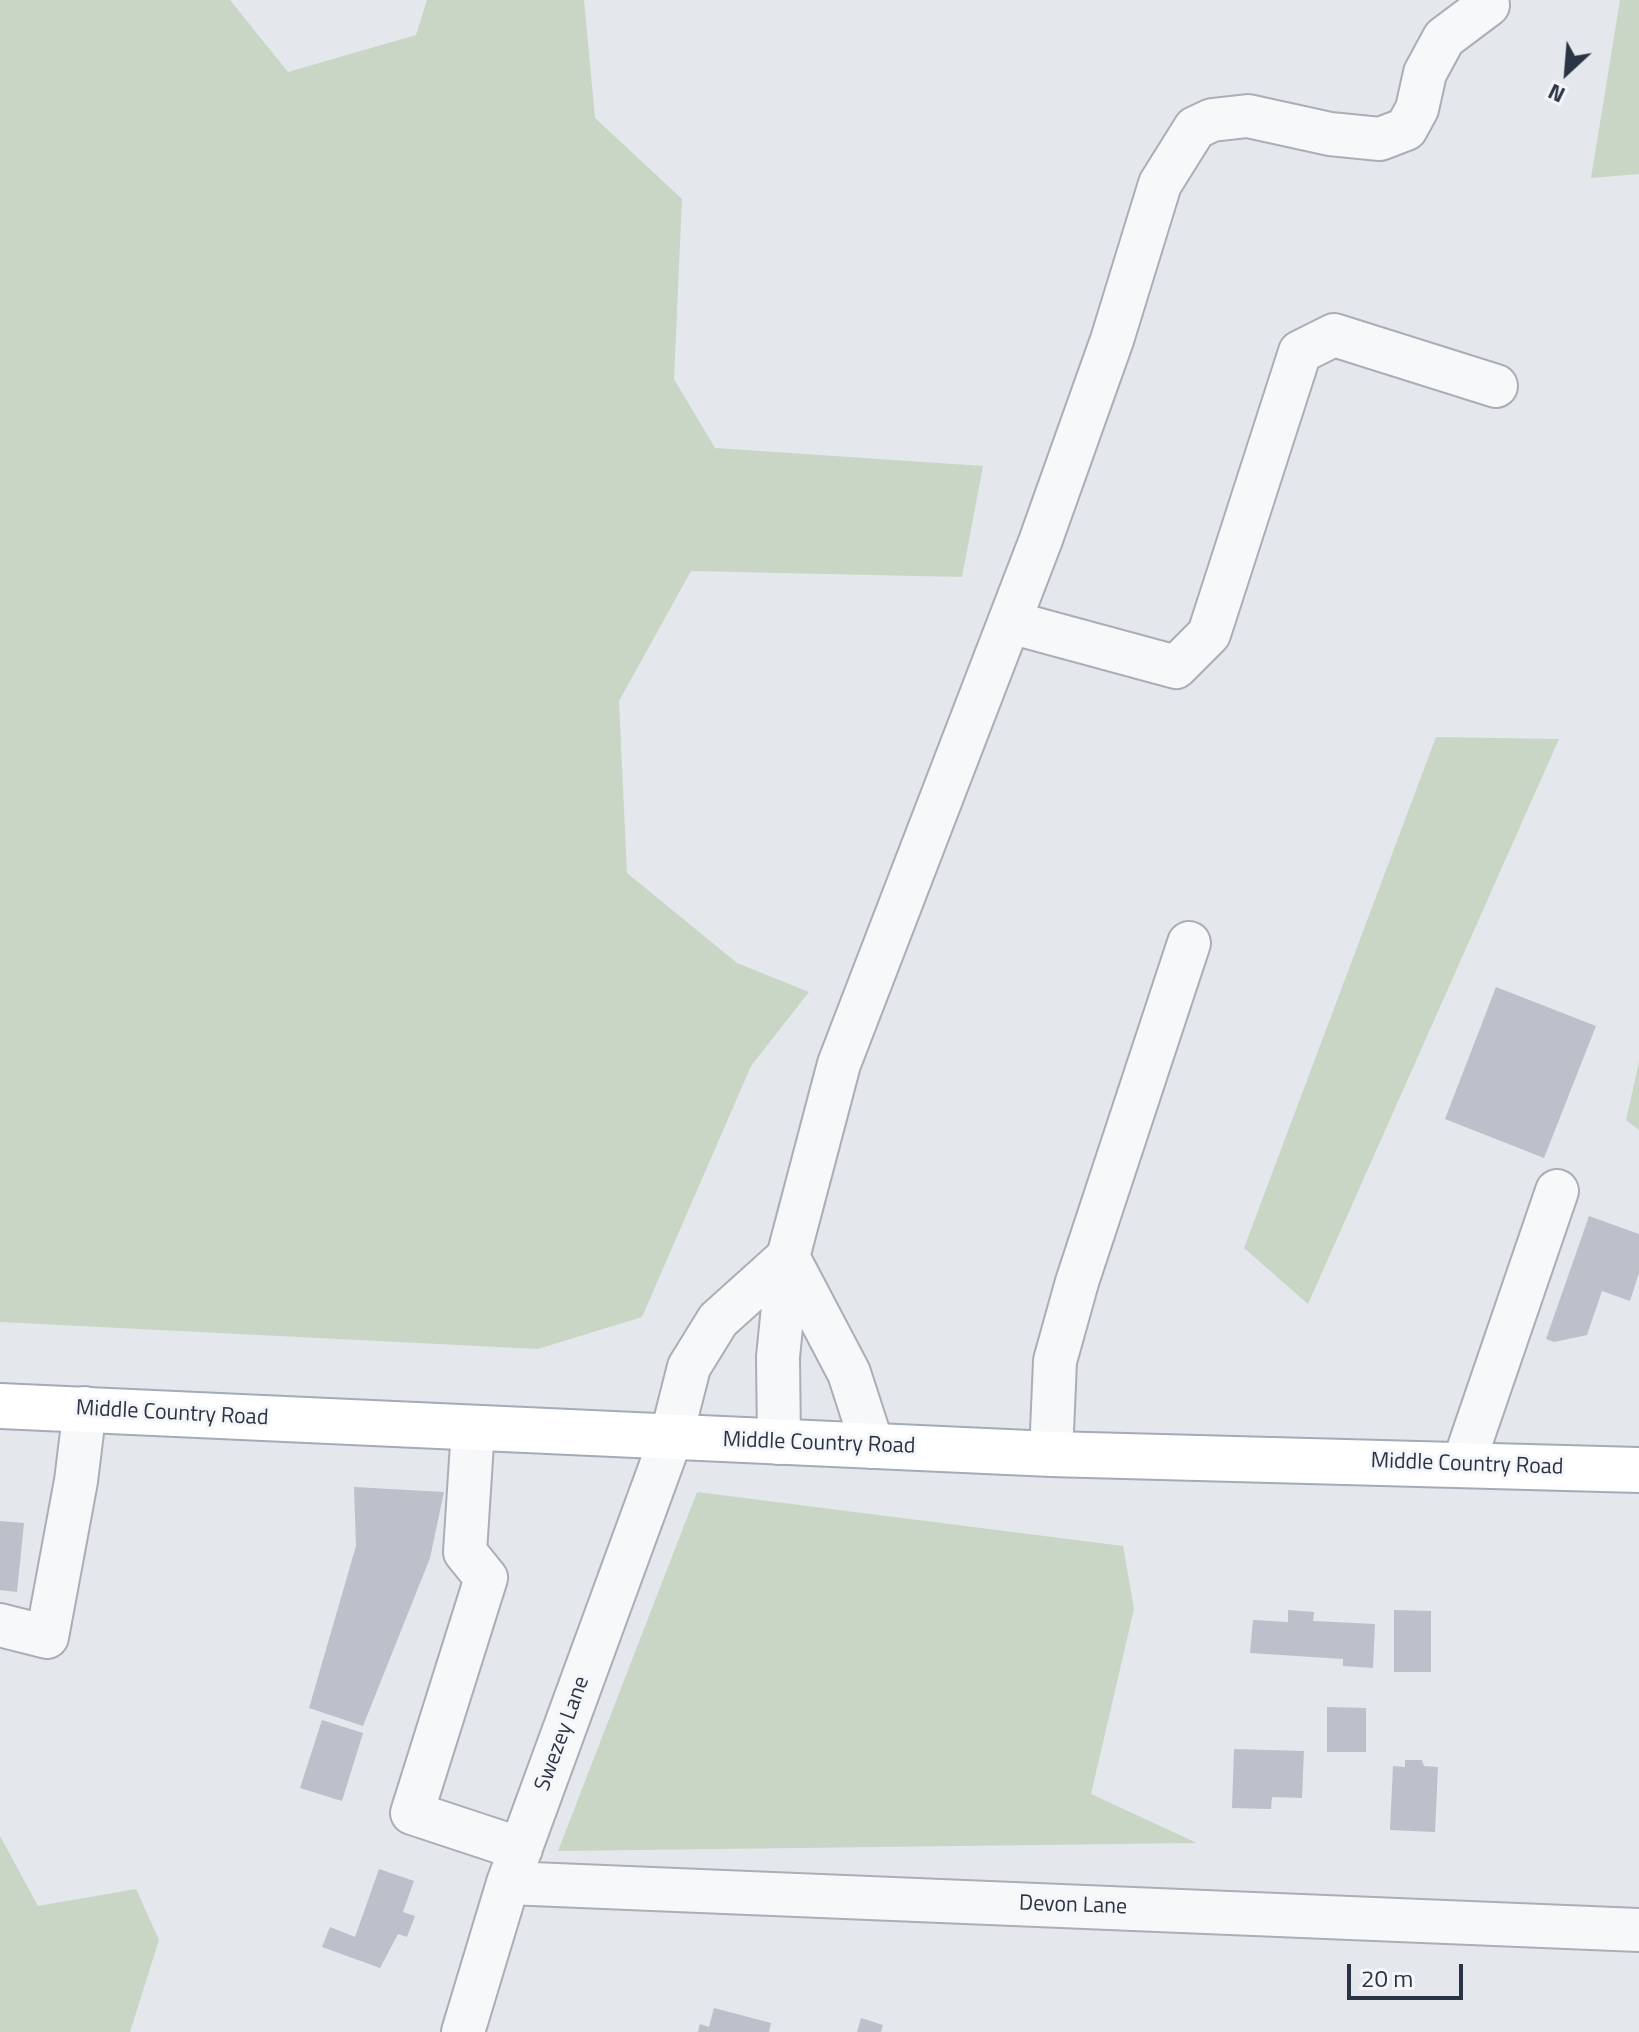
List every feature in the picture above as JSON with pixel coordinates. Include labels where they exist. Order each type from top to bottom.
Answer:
[{"type":"main road","name":"Middle Country Road","points":[[0,1406],[85,1408],[311,1423],[1051,1454],[1639,1470]]},
{"type":"street","points":[[779,1443],[778,1357],[788,1257],[839,1064],[1010,622],[1112,340],[1160,184],[1195,128],[1212,120],[1248,116],[1330,134],[1380,139],[1406,129],[1417,109],[1425,73],[1444,38],[1488,5]]},
{"type":"street","points":[[1010,622],[1176,667],[1209,634],[1300,352],[1334,335],[1496,386]]},
{"type":"street","points":[[1051,1454],[1055,1361],[1189,943]]},
{"type":"street","points":[[1463,1465],[1557,1191]]},
{"type":"street","points":[[788,1257],[849,1373],[873,1447]]},
{"type":"street","name":"Swezey Lane","points":[[463,2032],[514,1866],[671,1438],[689,1367],[718,1320],[788,1257]]},
{"type":"street","points":[[0,1625],[47,1637],[76,1481],[85,1408]]},
{"type":"street","name":"Devon Lane","points":[[473,1428],[465,1552],[486,1578],[412,1813],[514,1866],[1639,1930]]},
{"type":"green space","points":[[0,0],[230,0],[288,72],[416,35],[427,0],[584,0],[595,118],[682,199],[674,379],[715,448],[983,466],[962,577],[691,571],[619,701],[627,873],[737,963],[809,992],[751,1066],[642,1317],[538,1349],[0,1322]]},
{"type":"green space","points":[[1620,0],[1639,0],[1639,174],[1591,178]]},
{"type":"green space","points":[[1436,737],[1559,739],[1308,1304],[1244,1248]]},
{"type":"green space","points":[[1639,1062],[1639,1130],[1626,1120]]},
{"type":"green space","points":[[697,1492],[1123,1546],[1134,1609],[1091,1794],[1197,1843],[558,1851]]},
{"type":"green space","points":[[0,1836],[38,1906],[136,1889],[159,1940],[130,2032],[0,2032]]},
{"type":"building","points":[[1496,987],[1596,1026],[1544,1158],[1445,1119]]},
{"type":"building","points":[[1589,1216],[1639,1234],[1639,1273],[1630,1301],[1602,1291],[1587,1335],[1554,1342],[1546,1339]]},
{"type":"building","points":[[354,1487],[444,1492],[430,1558],[363,1726],[309,1708],[356,1546]]},
{"type":"building","points":[[0,1521],[24,1523],[17,1592],[0,1590]]},
{"type":"building","points":[[1288,1610],[1314,1612],[1313,1621],[1375,1624],[1373,1668],[1343,1666],[1343,1659],[1250,1653],[1253,1620],[1288,1622]]},
{"type":"building","points":[[1394,1610],[1431,1611],[1431,1672],[1394,1672]]},
{"type":"building","points":[[1327,1707],[1366,1708],[1366,1752],[1327,1752]]},
{"type":"building","points":[[322,1720],[363,1733],[342,1801],[300,1788]]},
{"type":"building","points":[[1234,1749],[1304,1751],[1302,1798],[1272,1797],[1271,1809],[1232,1808]]},
{"type":"building","points":[[1405,1760],[1422,1760],[1424,1766],[1438,1767],[1435,1832],[1390,1830],[1393,1766],[1405,1767]]},
{"type":"building","points":[[379,1869],[414,1881],[403,1912],[415,1916],[407,1937],[398,1934],[380,1968],[322,1947],[330,1927],[355,1937]]},
{"type":"building","points":[[714,2008],[771,2023],[769,2032],[698,2032],[700,2024],[709,2027]]},
{"type":"building","points":[[861,2018],[883,2025],[881,2032],[857,2032]]}]
